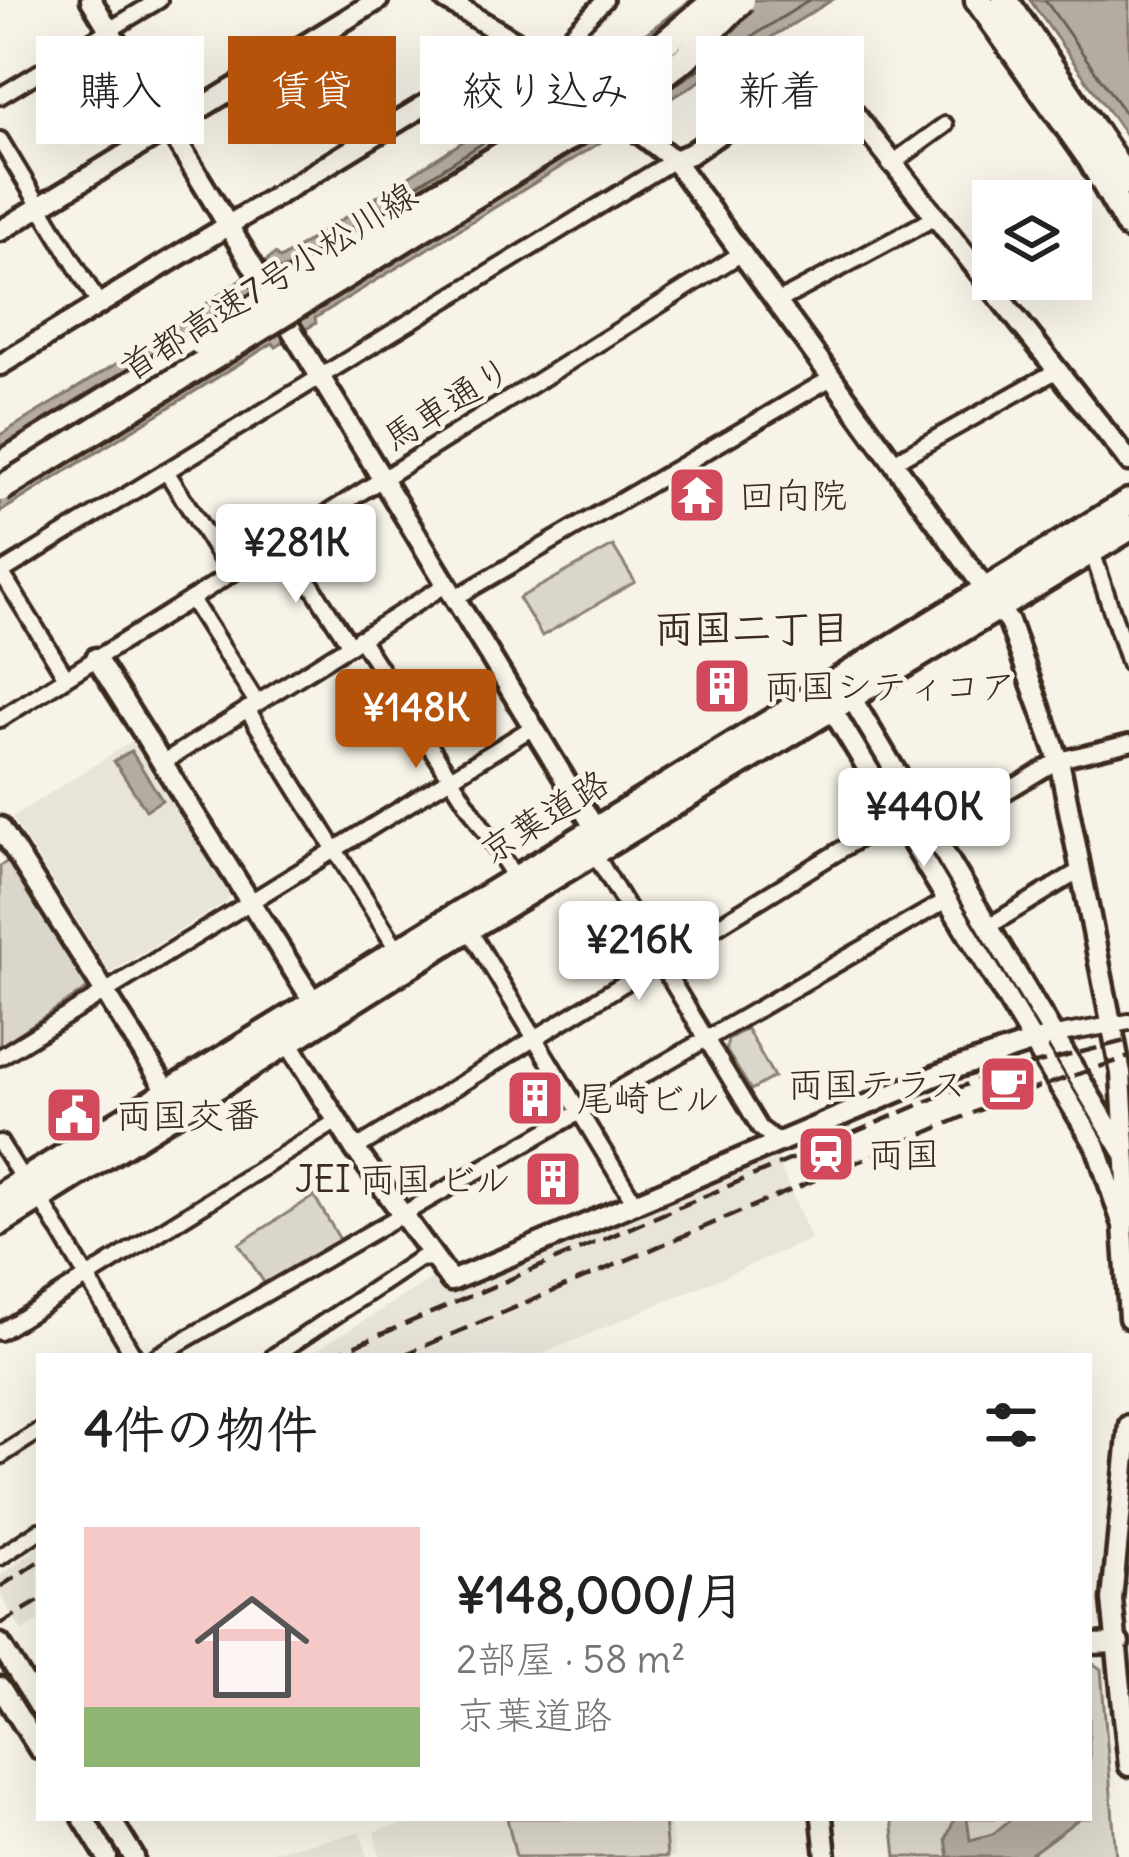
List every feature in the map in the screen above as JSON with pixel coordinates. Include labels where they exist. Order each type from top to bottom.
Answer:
[{"type":"highway","name":"首都高速7号小松川線","points":[[0,465],[613,86],[716,0]]},
{"type":"highway","name":"首都高速7号小松川線","points":[[0,489],[632,98],[685,58],[742,0]]},
{"type":"highway","points":[[978,0],[1091,159],[1129,226]]},
{"type":"highway","points":[[1005,0],[1129,183]]},
{"type":"highway","name":"京葉道路","points":[[0,1196],[32,1190],[318,1009],[468,928],[594,839],[994,599],[1129,502]]},
{"type":"highway","name":"京葉道路","points":[[994,599],[1129,528]]},
{"type":"highway","name":"京葉道路","points":[[318,1009],[397,949],[514,876],[594,839]]},
{"type":"highway","name":"京葉道路","points":[[0,1222],[32,1190],[167,1090],[282,1032]]},
{"type":"street","points":[[91,0],[112,36]]},
{"type":"street","points":[[0,97],[159,0]]},
{"type":"street","points":[[204,106],[378,0]]},
{"type":"street","points":[[446,0],[508,36]]},
{"type":"street","points":[[570,36],[605,0]]},
{"type":"street","points":[[66,677],[1,572],[690,154],[810,72],[821,72],[932,219],[1129,461]]},
{"type":"street","points":[[0,365],[420,108]]},
{"type":"street","points":[[890,165],[945,125]]},
{"type":"street","points":[[0,140],[99,304]]},
{"type":"street","points":[[0,231],[142,144]]},
{"type":"street","points":[[180,144],[533,727],[658,962],[766,1137],[780,1143]]},
{"type":"street","points":[[654,144],[674,160],[994,599],[1041,698],[1120,1023],[1129,1218]]},
{"type":"street","points":[[776,302],[932,219]]},
{"type":"street","name":"馬車通り","points":[[0,719],[742,253]]},
{"type":"street","points":[[896,461],[1056,371]]},
{"type":"street","points":[[162,763],[355,642],[833,377]]},
{"type":"street","points":[[166,471],[230,574]]},
{"type":"street","points":[[283,541],[451,778],[514,876]]},
{"type":"street","points":[[1092,551],[1129,663]]},
{"type":"street","points":[[191,599],[397,949]]},
{"type":"street","points":[[96,658],[318,1009]]},
{"type":"street","points":[[836,694],[896,816],[1104,1163],[1128,1253],[1129,1318]]},
{"type":"street","points":[[836,694],[934,835],[1129,1164]]},
{"type":"street","points":[[0,1057],[533,727]]},
{"type":"street","points":[[934,835],[1059,760],[1129,743]]},
{"type":"street","points":[[355,1149],[896,816]]},
{"type":"street","points":[[0,826],[7,854],[105,992],[167,1090]]},
{"type":"street","points":[[989,926],[1081,871]]},
{"type":"street","points":[[162,1353],[947,900]]},
{"type":"street","points":[[468,928],[636,1205]]},
{"type":"street","points":[[282,1032],[355,1149],[446,1278],[459,1280],[1033,1041],[1120,1023]]},
{"type":"street","points":[[0,1332],[338,1121]]},
{"type":"street","points":[[0,1143],[132,1353]]},
{"type":"street","points":[[278,1353],[419,1259],[432,1258]]},
{"type":"street","points":[[1129,1425],[1112,1600],[1129,1766]]},
{"type":"street","points":[[0,1456],[36,1433]]},
{"type":"street","points":[[0,1557],[36,1533]]},
{"type":"street","points":[[1119,1642],[1129,1606]]},
{"type":"street","points":[[1092,1644],[1119,1642]]},
{"type":"street","points":[[0,1644],[36,1701]]},
{"type":"street","points":[[0,1687],[36,1744]]},
{"type":"street","points":[[85,1821],[107,1857]]},
{"type":"street","points":[[111,1821],[128,1855]]},
{"type":"street","points":[[822,1821],[826,1857]]},
{"type":"shaded area","points":[[613,546],[635,582],[542,636],[519,598]]},
{"type":"shaded area","points":[[132,741],[229,894],[227,901],[110,973],[12,817]]},
{"type":"shaded area","points":[[8,861],[88,988],[0,1046],[0,866]]},
{"type":"shaded area","points":[[747,1029],[774,1077],[751,1090],[726,1050],[728,1039]]},
{"type":"shaded area","points":[[775,1154],[811,1239],[545,1353],[312,1353],[432,1278],[446,1293]]},
{"type":"shaded area","points":[[314,1196],[342,1243],[267,1287],[239,1244]]},
{"type":"shaded area","points":[[36,1549],[36,1623],[22,1631],[0,1594],[0,1576]]},
{"type":"shaded area","points":[[1092,1663],[1101,1669],[1116,1857],[896,1857],[892,1821],[1092,1821]]},
{"type":"shaded area","points":[[416,1821],[670,1821],[674,1857],[380,1857],[374,1831]]},
{"type":"shaded area","points":[[508,1821],[664,1821],[667,1857],[516,1857]]},
{"type":"shaded area","points":[[361,1832],[367,1857],[247,1857]]},
{"type":"water","points":[[691,0],[832,0],[773,36],[696,36],[696,84],[672,98],[672,36],[642,36]]},
{"type":"water","points":[[1030,0],[1129,0],[1129,141],[1123,132]]},
{"type":"water","points":[[459,144],[598,144],[315,318],[316,323],[276,347],[273,343],[0,512],[0,435],[168,332],[275,254],[280,259]]},
{"type":"water","points":[[131,751],[162,800],[146,810],[114,761]]},
{"type":"water","points":[[954,1821],[967,1821],[970,1840],[993,1834],[1008,1821],[1076,1821],[1027,1857],[949,1857],[946,1839]]},
{"type":"railway","points":[[337,1353],[984,1077],[1129,1040]]},
{"type":"railway","points":[[408,1353],[1010,1097],[1129,1057]]},
{"type":"railway","points":[[0,1587],[36,1563]]},
{"type":"railway","points":[[0,1624],[36,1603]]},
{"type":"place","name":"回向院","points":[[697,495]]},
{"type":"place","name":"両国シティコア","points":[[722,686]]},
{"type":"place","name":"両国テラス","points":[[1008,1084]]},
{"type":"place","name":"尾崎ビル","points":[[535,1098]]},
{"type":"place","name":"両国交番","points":[[74,1115]]},
{"type":"place","name":"両国","points":[[826,1154]]},
{"type":"place","name":"JEI 両国 ビル","points":[[553,1179]]},
{"type":"district","name":"両国二丁目","points":[[752,628]]}]
